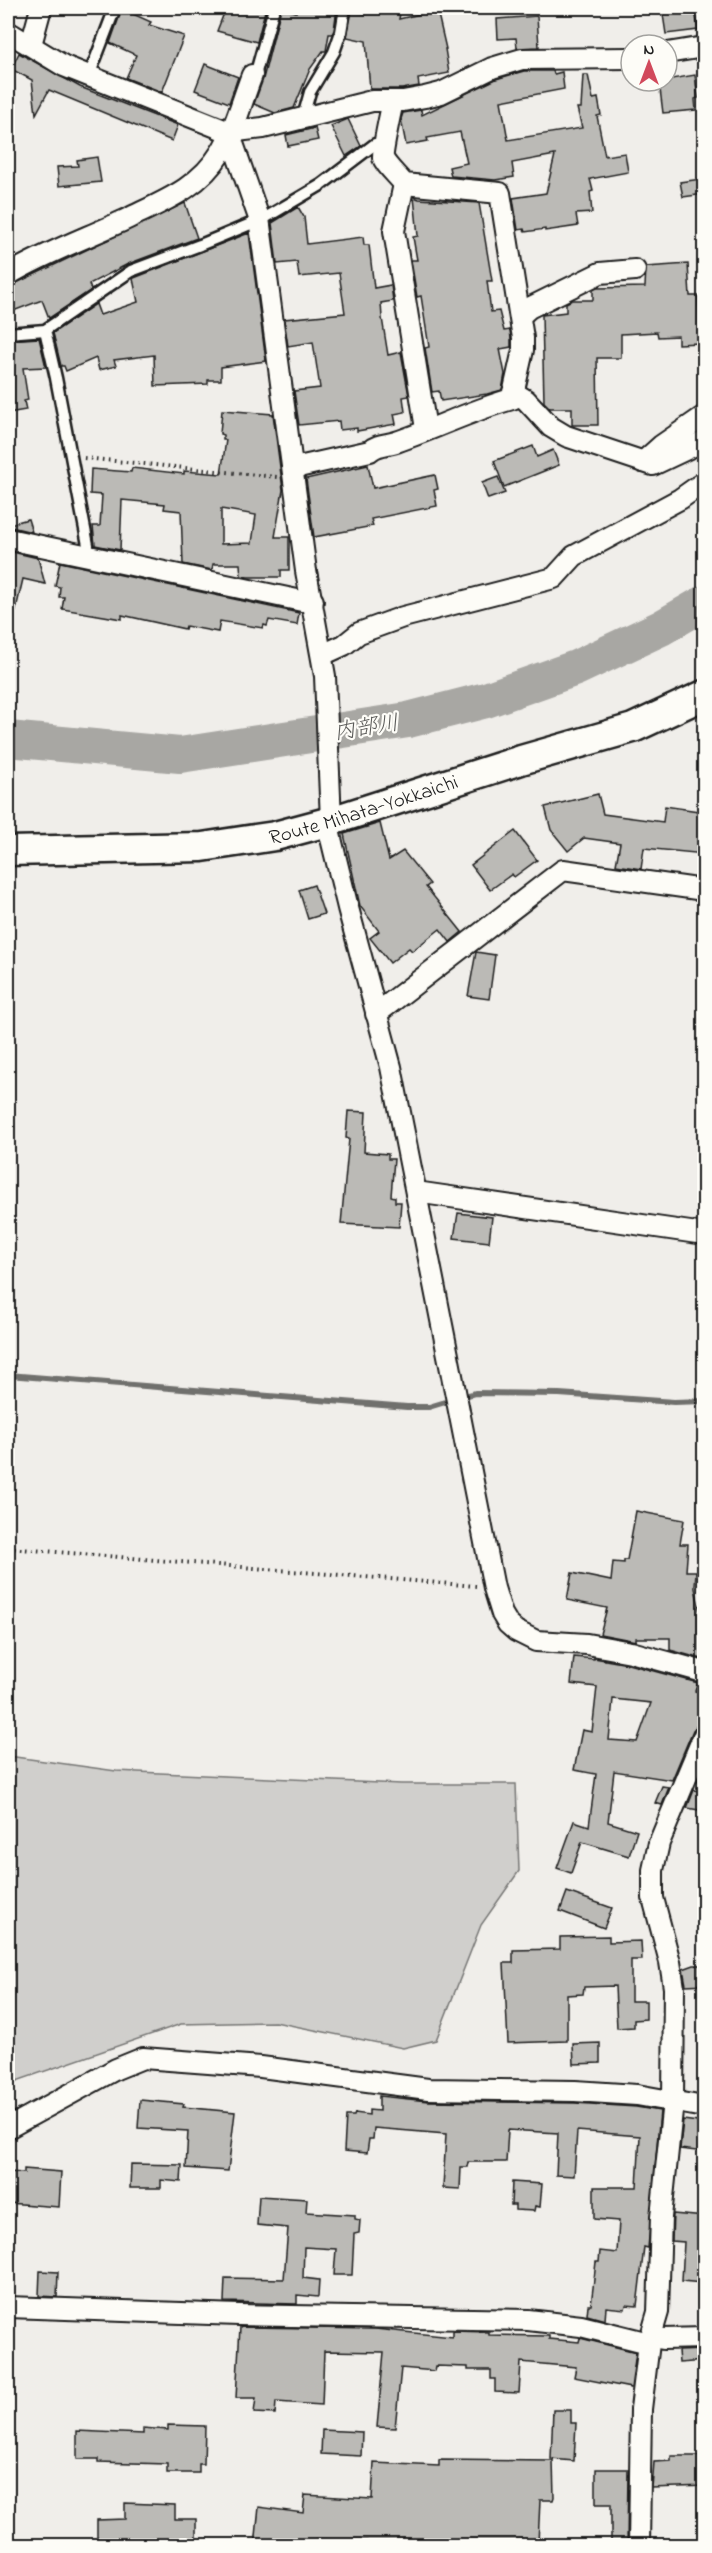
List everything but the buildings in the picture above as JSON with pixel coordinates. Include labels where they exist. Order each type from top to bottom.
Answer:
[{"type":"main road","name":"Route Mihata-Yokkaichi","points":[[8,850],[202,847],[275,836],[329,822],[521,760],[633,728],[705,695]]},
{"type":"street","points":[[31,45],[41,8]]},
{"type":"street","points":[[8,32],[64,66],[229,132],[263,128],[372,101],[393,101],[441,93],[492,68],[522,59],[619,58]]},
{"type":"street","points":[[679,51],[705,47]]},
{"type":"street","points":[[8,275],[177,196],[198,181],[222,151],[252,75]]},
{"type":"street","points":[[295,473],[370,451],[374,447],[395,442],[512,399],[523,350],[520,316],[500,193],[404,184],[384,159],[383,151],[393,101]]},
{"type":"street","points":[[229,132],[259,220],[295,473],[306,571],[325,676],[329,822],[391,1067],[494,1588],[502,1614],[516,1631],[536,1641],[586,1644],[631,1652],[705,1671]]},
{"type":"street","points":[[404,184],[394,231],[426,429]]},
{"type":"street","points":[[520,316],[529,308],[600,273],[635,270]]},
{"type":"street","points":[[513,392],[526,400],[551,427],[566,436],[653,465],[705,441]]},
{"type":"street","points":[[644,462],[662,445],[705,416]]},
{"type":"street","points":[[322,655],[344,645],[359,633],[403,617],[554,578],[574,556],[680,499],[705,482]]},
{"type":"street","points":[[8,539],[302,601],[313,601]]},
{"type":"street","points":[[376,1014],[563,870],[705,890]]},
{"type":"street","points":[[416,1192],[705,1234]]},
{"type":"street","points":[[639,2546],[641,2409],[650,2340],[658,2312],[661,2217],[673,2101],[674,1988],[670,1962],[653,1898],[653,1870],[659,1844],[705,1735]]},
{"type":"street","points":[[8,2128],[124,2065],[143,2058],[261,2067],[428,2089],[597,2092],[637,2095],[705,2107]]},
{"type":"street","points":[[8,2307],[239,2315],[528,2320],[581,2326],[650,2340],[705,2338]]},
{"type":"lane","points":[[89,75],[115,8]]},
{"type":"lane","points":[[252,75],[259,61],[274,8]]},
{"type":"lane","points":[[303,117],[310,92],[334,52],[341,32],[345,8]]},
{"type":"lane","points":[[8,333],[45,330],[131,271],[259,220],[321,185],[375,144],[386,144]]},
{"type":"lane","points":[[45,330],[88,544],[87,554]]},
{"type":"path","points":[[71,457],[295,473]]},
{"type":"path","points":[[8,1548],[494,1588]]},
{"type":"shaded area","points":[[8,1756],[116,1771],[401,1784],[516,1784],[519,1871],[481,1925],[436,2040],[403,2048],[275,2022],[181,2024],[8,2084]]},
{"type":"waterway","name":"内部川","points":[[8,739],[180,755],[408,720],[486,700],[576,668],[661,628],[704,603]]},
{"type":"waterway","points":[[8,1375],[407,1407],[429,1407],[475,1393],[559,1394],[674,1402],[704,1401]]}]
